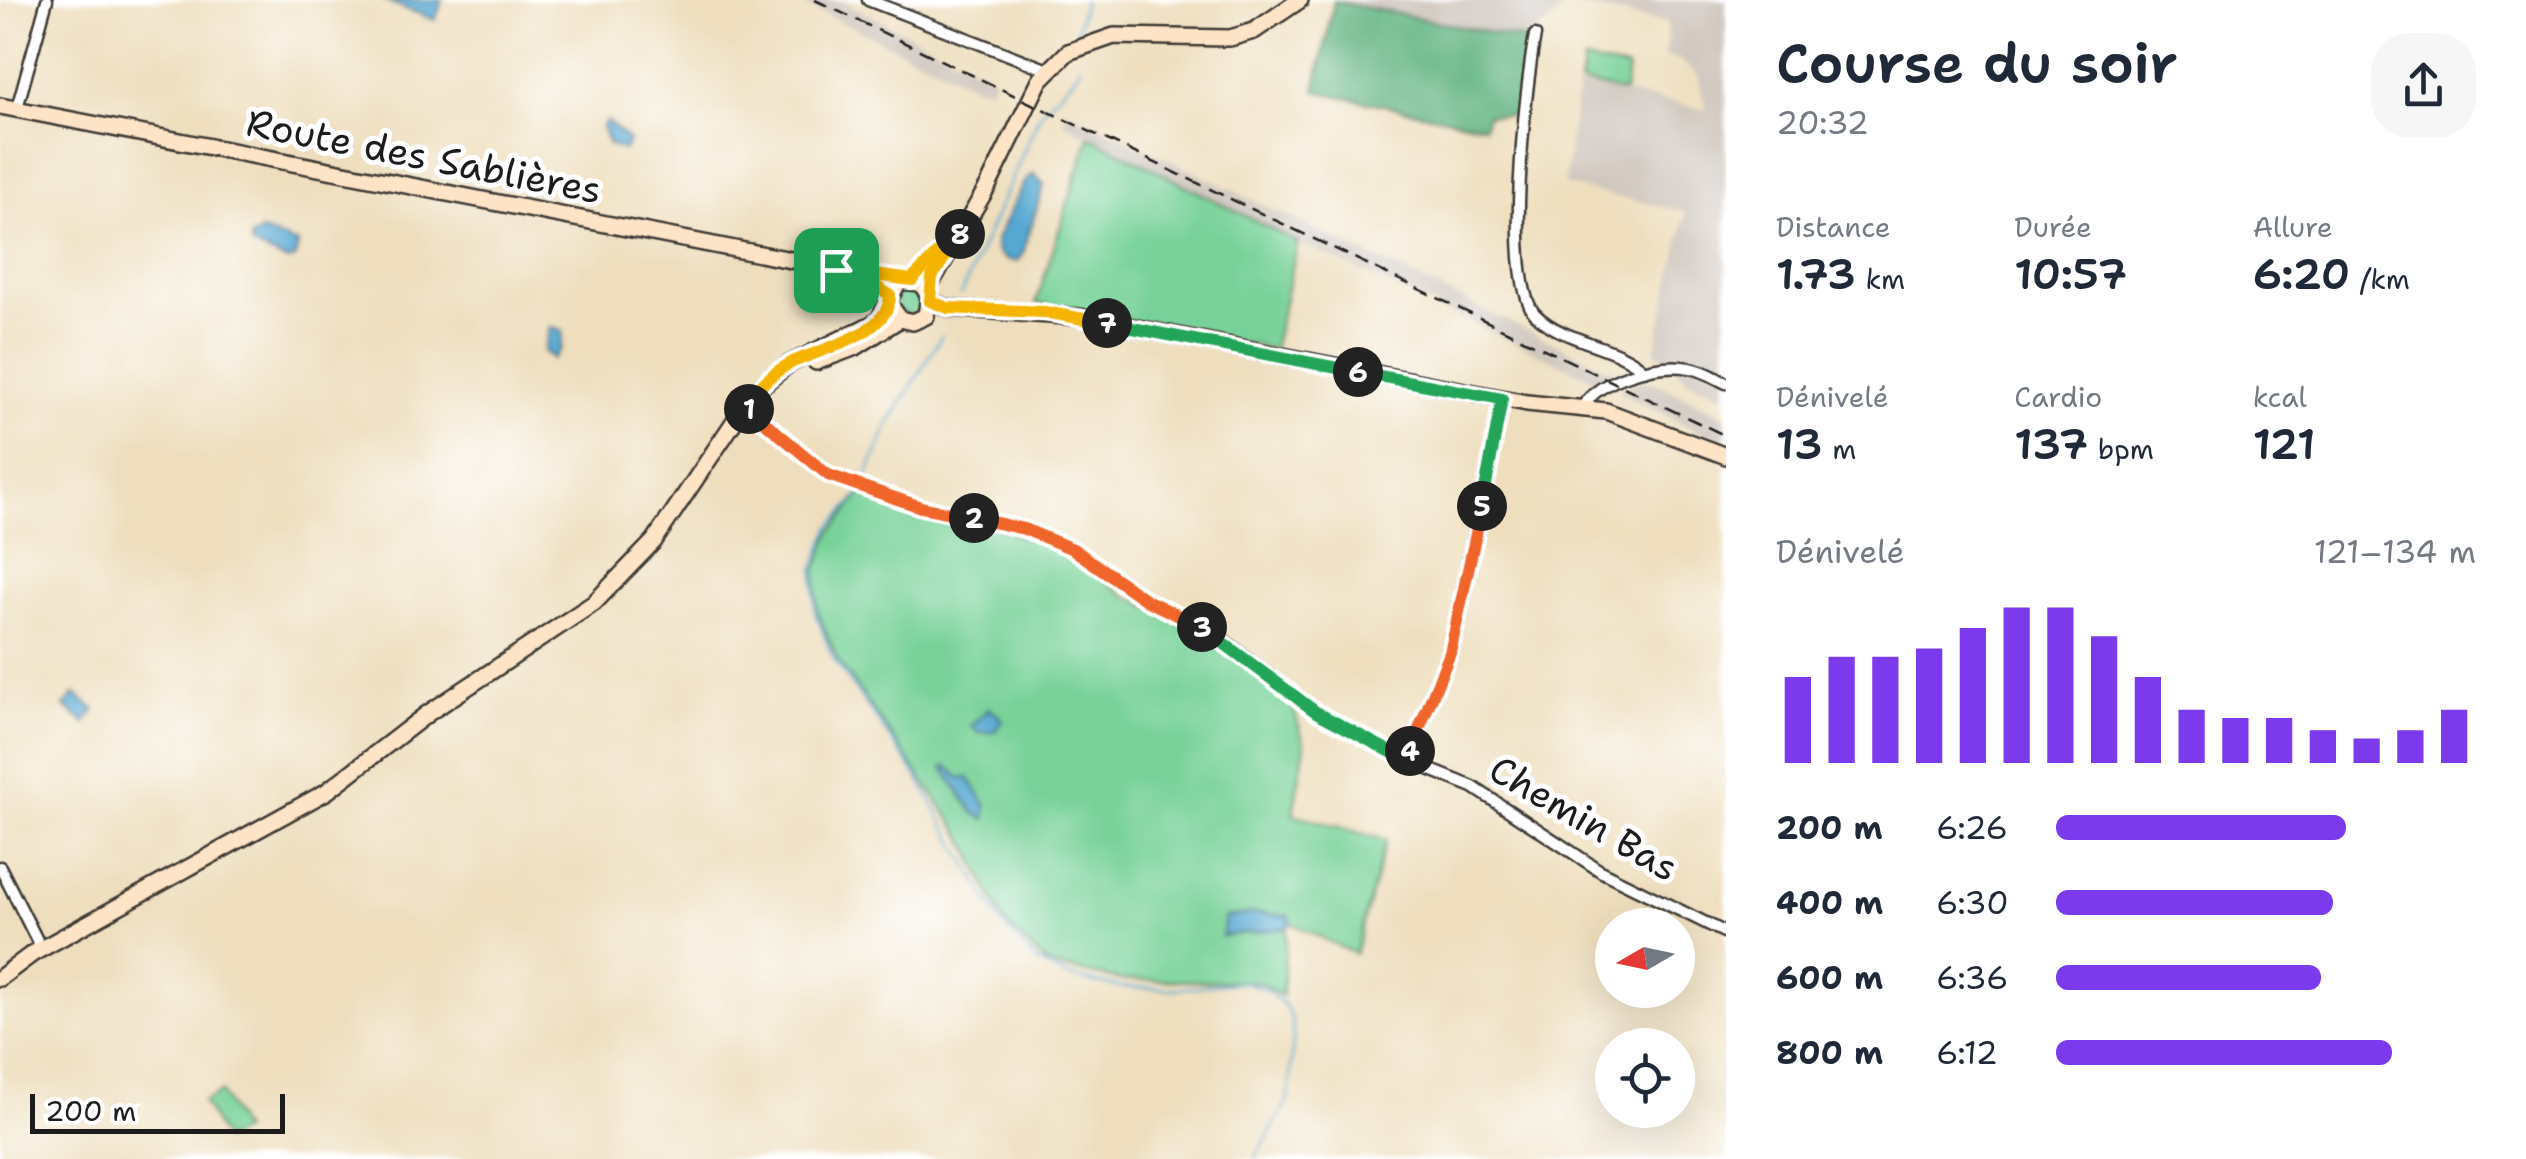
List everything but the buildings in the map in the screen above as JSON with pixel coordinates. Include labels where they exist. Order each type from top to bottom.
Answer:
[{"type":"street","points":[[8,107],[47,0]]},
{"type":"street","points":[[868,0],[1044,75]]},
{"type":"street","points":[[744,406],[770,385],[856,347],[900,320],[913,322],[928,302],[1044,75],[1082,45],[1114,36],[1220,39],[1241,35],[1300,0]]},
{"type":"street","points":[[1536,36],[1522,130],[1522,293],[1546,323],[1644,372]]},
{"type":"street","name":"Route des Sablières","points":[[8,107],[836,270],[897,291]]},
{"type":"street","points":[[0,980],[42,951],[326,792],[436,707],[594,603],[654,541],[744,406],[774,374],[858,334],[882,318],[897,291],[964,226]]},
{"type":"street","points":[[897,291],[928,302],[1080,317],[1502,399],[1583,406],[1650,424],[1726,456]]},
{"type":"street","points":[[897,291],[900,320]]},
{"type":"street","points":[[1583,406],[1601,388],[1644,372],[1690,368],[1726,383]]},
{"type":"street","points":[[1408,761],[1450,653],[1502,399]]},
{"type":"street","name":"Chemin Bas","points":[[744,406],[828,475],[921,507],[1024,529],[1073,549],[1146,600],[1225,640],[1316,712],[1408,761],[1472,787],[1602,872],[1726,933]]},
{"type":"street","points":[[0,867],[42,951]]},
{"type":"shaded area","points":[[795,0],[839,0],[995,77],[990,88],[978,87]]},
{"type":"shaded area","points":[[1333,0],[1726,0],[1726,396],[1690,381],[1655,351],[1686,212],[1564,185],[1578,85],[1706,109],[1698,75],[1678,59],[1665,57],[1668,22],[1565,4],[1548,24],[1523,39]]},
{"type":"shaded area","points":[[1068,112],[1623,376],[1602,383],[1298,243],[1063,123]]},
{"type":"shaded area","points":[[1636,382],[1653,382],[1726,416],[1726,446],[1617,390]]},
{"type":"green space","points":[[1334,1],[1523,39],[1526,52],[1521,116],[1487,115],[1484,126],[1315,91]]},
{"type":"green space","points":[[1584,61],[1628,69],[1624,92],[1580,83]]},
{"type":"green space","points":[[1089,136],[1298,243],[1273,349],[1036,303]]},
{"type":"green space","points":[[911,286],[922,294],[920,311],[912,316],[896,309],[895,295]]},
{"type":"green space","points":[[863,492],[927,514],[996,527],[1069,553],[1125,595],[1222,643],[1291,700],[1305,746],[1293,814],[1386,840],[1355,954],[1291,923],[1288,916],[1255,913],[1225,917],[1222,936],[1287,928],[1282,996],[1258,982],[1121,980],[1048,965],[1004,922],[963,837],[838,661],[817,612],[816,571],[829,535]]},
{"type":"green space","points":[[221,1092],[242,1131],[224,1140],[203,1102]]},
{"type":"water","points":[[383,0],[443,0],[435,20]]},
{"type":"water","points":[[607,121],[629,141],[624,150],[609,145],[602,127]]},
{"type":"water","points":[[1034,174],[1044,184],[1022,256],[1017,261],[1006,260],[997,252],[995,242],[1024,182]]},
{"type":"water","points":[[261,231],[298,244],[295,259],[287,261],[252,246],[251,237]]},
{"type":"water","points":[[550,327],[563,331],[561,349],[553,359],[544,351]]},
{"type":"water","points":[[75,694],[95,710],[85,723],[64,706]]},
{"type":"water","points":[[989,708],[1003,720],[994,732],[979,733],[971,726]]},
{"type":"water","points":[[947,766],[960,778],[968,777],[986,805],[985,819],[974,813],[943,768]]},
{"type":"water","points":[[1255,913],[1289,916],[1291,923],[1287,928],[1222,936],[1225,917]]},
{"type":"waterway","points":[[1077,30],[1084,0]]},
{"type":"waterway","points":[[961,294],[1040,114],[1081,64]]},
{"type":"waterway","points":[[865,480],[889,424],[942,335]]},
{"type":"waterway","points":[[859,495],[830,528],[814,568],[815,612],[833,658],[917,776],[999,920],[1037,962],[1072,978],[1120,987],[1175,989],[1244,982],[1267,990],[1285,1006],[1292,1020],[1293,1040],[1288,1100],[1255,1159]]},
{"type":"railway","points":[[815,0],[1726,436]]},
{"type":"route","points":[[964,226],[927,290],[930,301],[948,308],[1080,317],[1502,399],[1450,653],[1406,760],[1316,712],[1225,640],[1146,600],[1073,549],[1024,529],[889,497],[812,466],[744,406],[754,392],[789,364],[858,334],[882,318],[890,305],[890,295],[836,270],[899,282],[912,280],[964,226]]}]
